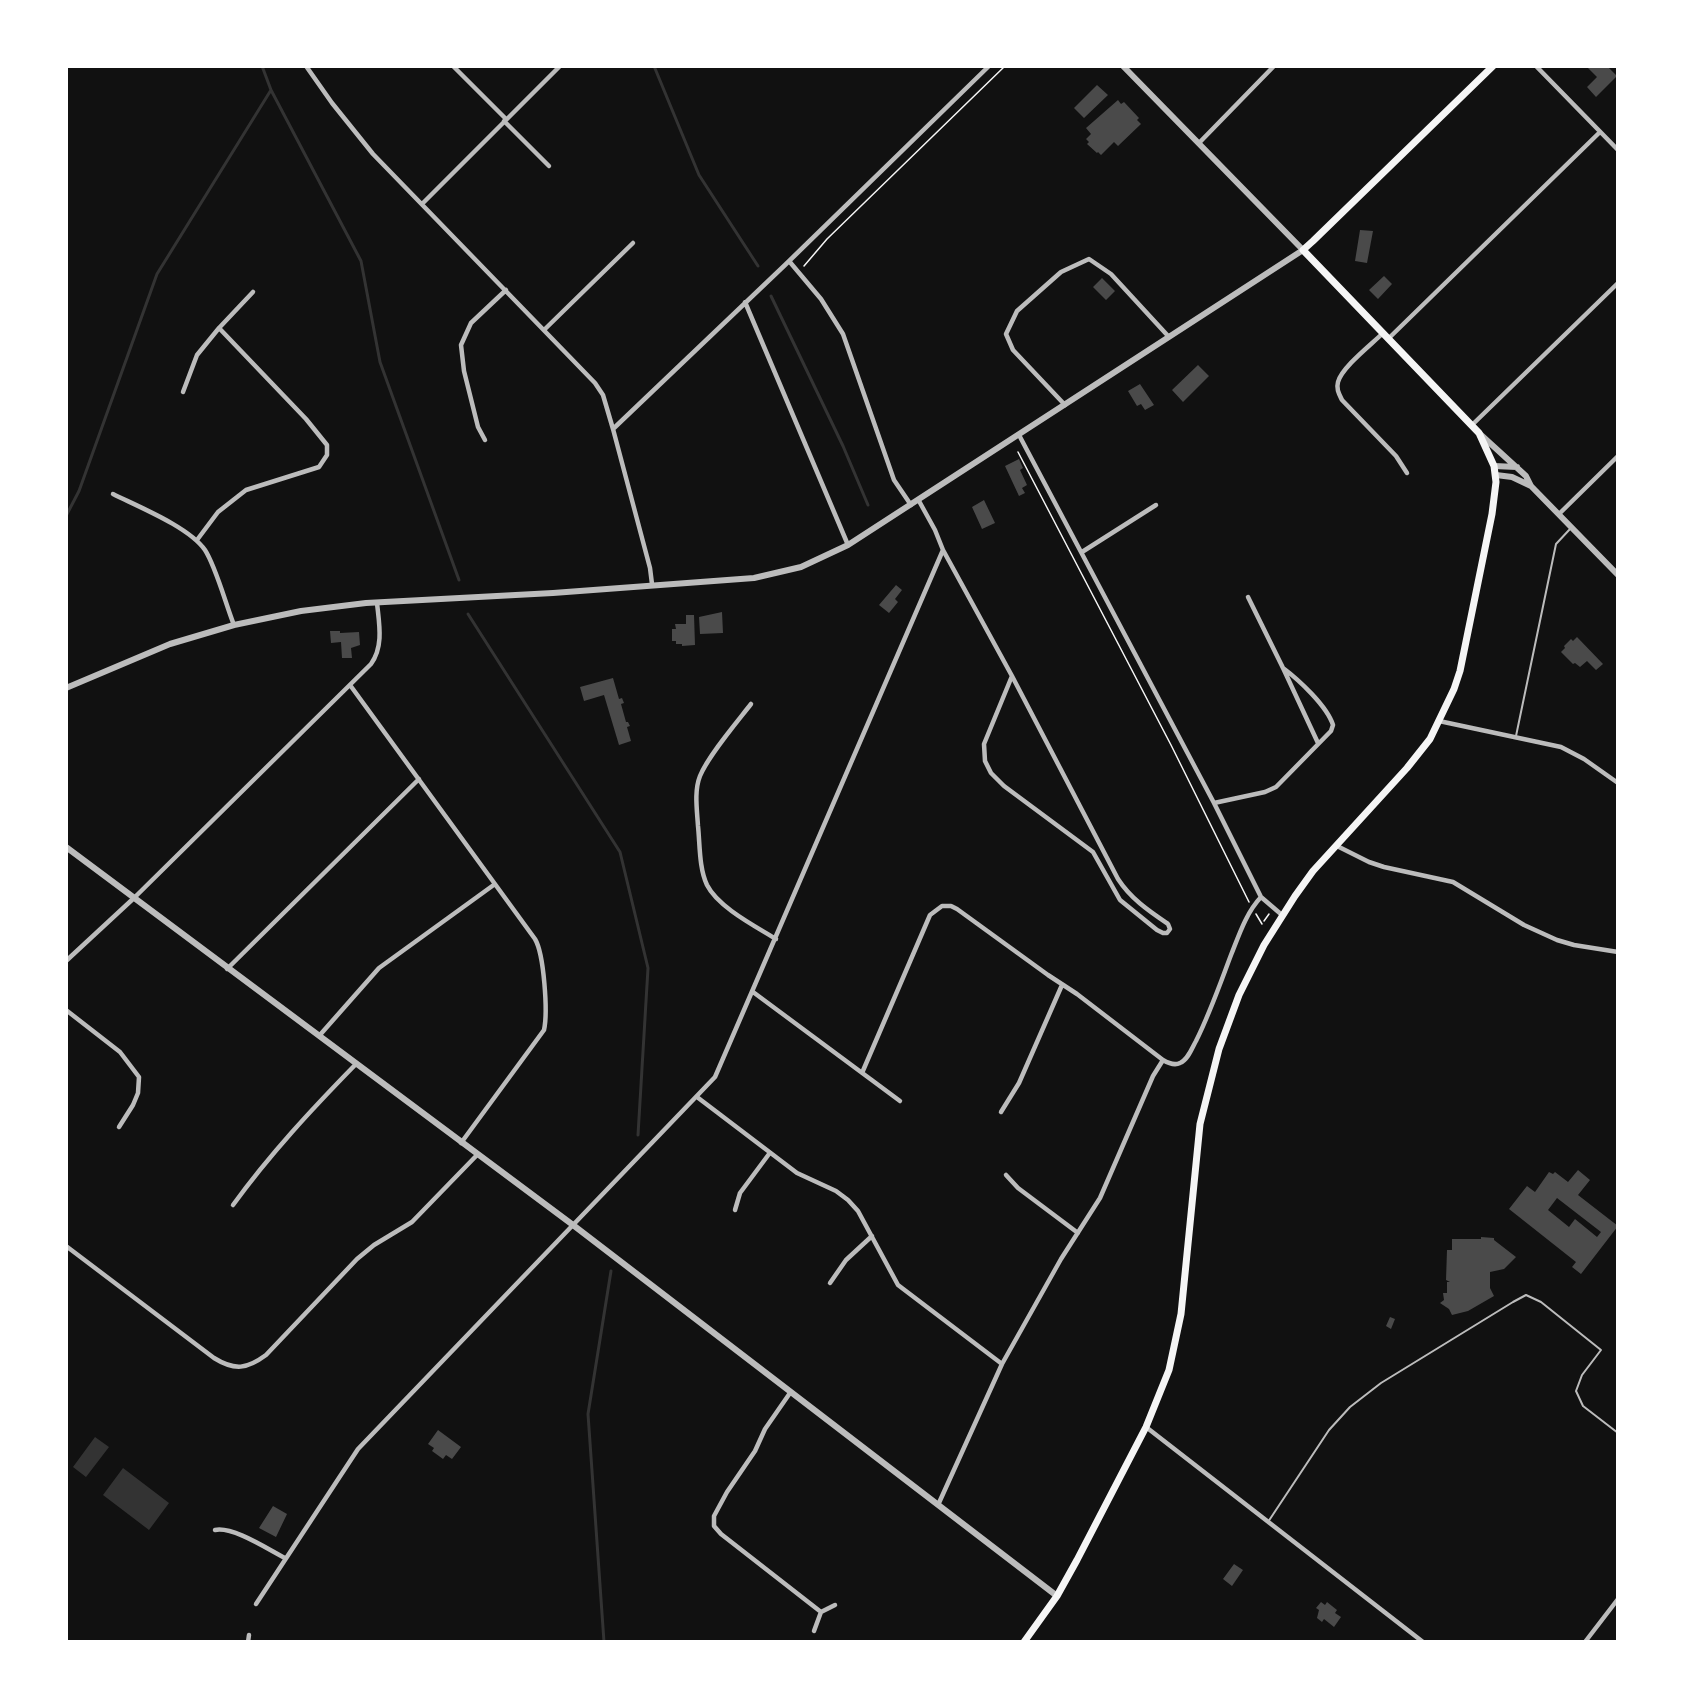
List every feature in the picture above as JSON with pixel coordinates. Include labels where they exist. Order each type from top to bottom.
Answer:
[{"type":"main road","points":[[1024,1642],[1057,1596],[1146,1427],[1169,1370],[1182,1303],[1196,1154],[1208,1087],[1239,995],[1264,945],[1313,871],[1407,768],[1430,738],[1460,671],[1492,514],[1496,475],[1494,466],[1479,433],[1472,425],[1302,250],[1314,241],[1493,66]]},
{"type":"street","points":[[306,66],[332,103],[374,154],[595,383],[603,395],[613,429],[650,568],[652,584]]},
{"type":"street","points":[[453,66],[549,166]]},
{"type":"street","points":[[422,204],[560,66]]},
{"type":"street","points":[[613,429],[989,66]]},
{"type":"street","points":[[66,688],[170,644],[234,625],[301,610],[753,578],[801,567],[848,545],[1302,250],[1123,66]]},
{"type":"street","points":[[1199,143],[1274,66]]},
{"type":"street","points":[[1536,66],[1618,150]]},
{"type":"street","points":[[1407,473],[1396,456],[1342,400],[1337,390],[1338,381],[1343,373],[1386,336],[1600,132]]},
{"type":"street","points":[[544,330],[633,243]]},
{"type":"street","points":[[1065,405],[1013,350],[1006,334],[1017,311],[1061,272],[1089,259],[1111,273],[1169,337]]},
{"type":"street","points":[[789,261],[821,299],[843,334],[894,480],[911,505]]},
{"type":"street","points":[[1472,425],[1618,283]]},
{"type":"street","points":[[484,440],[478,427],[464,371],[461,345],[471,323],[506,290]]},
{"type":"street","points":[[183,392],[197,355],[253,292]]},
{"type":"street","points":[[745,302],[848,545]]},
{"type":"street","points":[[197,540],[218,512],[246,490],[319,466],[327,455],[327,445],[306,420],[219,328]]},
{"type":"street","points":[[1479,433],[1517,466],[1531,486],[1618,575]]},
{"type":"street","points":[[1019,435],[1214,802],[1260,897],[1282,915]]},
{"type":"street","points":[[1559,514],[1618,456]]},
{"type":"street","points":[[1494,466],[1517,466]]},
{"type":"street","points":[[1496,475],[1512,477],[1531,486]]},
{"type":"street","points":[[113,494],[168,522],[197,540],[206,553],[234,625]]},
{"type":"street","points":[[919,501],[943,550],[1012,676],[1118,879],[1126,892],[1168,924],[1170,929],[1167,933],[1157,930],[1120,900],[1093,852],[1004,786],[986,766],[983,753],[984,744],[1012,676]]},
{"type":"street","points":[[1082,552],[1156,505]]},
{"type":"street","points":[[256,1604],[358,1449],[715,1077],[943,550]]},
{"type":"street","points":[[1248,597],[1318,743]]},
{"type":"street","points":[[66,961],[134,897],[376,657],[380,630],[377,603]]},
{"type":"street","points":[[1214,802],[1265,792],[1276,787],[1331,731],[1333,724],[1331,717],[1283,668]]},
{"type":"street","points":[[350,685],[495,884],[539,946],[541,954],[546,1023],[538,1040],[461,1143]]},
{"type":"street","points":[[751,704],[714,753],[700,776],[696,802],[700,855],[704,877],[714,896],[739,916],[776,939]]},
{"type":"street","points":[[1439,721],[1562,747],[1584,759],[1618,783]]},
{"type":"street","points":[[227,969],[419,779]]},
{"type":"street","points":[[1337,846],[1384,867],[1453,882],[1524,925],[1557,940],[1618,952]]},
{"type":"street","points":[[1093,852],[1101,847]]},
{"type":"street","points":[[66,848],[573,1225],[1057,1596]]},
{"type":"street","points":[[1110,884],[1118,879]]},
{"type":"street","points":[[319,1036],[379,968],[495,884]]},
{"type":"street","points":[[862,1072],[930,915],[942,906],[957,909],[1163,1060],[1171,1064],[1179,1064],[1190,1052],[1208,1016],[1239,934],[1260,897]]},
{"type":"street","points":[[1137,914],[1142,906]]},
{"type":"street","points":[[1001,1112],[1019,1083],[1062,985]]},
{"type":"street","points":[[753,992],[900,1101]]},
{"type":"street","points":[[66,1010],[120,1052],[139,1077],[138,1093],[119,1127]]},
{"type":"street","points":[[938,1505],[1002,1364],[1061,1258],[1100,1198],[1152,1076],[1163,1060]]},
{"type":"street","points":[[232,1205],[293,1128],[356,1064]]},
{"type":"street","points":[[697,1097],[769,1154],[797,1173],[836,1191],[848,1200],[858,1211],[898,1285],[1002,1364]]},
{"type":"street","points":[[735,1210],[740,1193],[769,1154]]},
{"type":"street","points":[[66,1246],[214,1358],[224,1364],[242,1367],[254,1364],[266,1355],[357,1259],[374,1245],[412,1222],[477,1155]]},
{"type":"street","points":[[1006,1175],[1018,1188],[1078,1233]]},
{"type":"street","points":[[830,1283],[846,1260],[872,1236]]},
{"type":"street","points":[[790,1393],[727,1492],[714,1516],[714,1526],[721,1534],[821,1612]]},
{"type":"street","points":[[1146,1427],[1423,1642]]},
{"type":"street","points":[[215,1530],[231,1531],[285,1558]]},
{"type":"street","points":[[1585,1642],[1618,1599]]},
{"type":"street","points":[[814,1631],[821,1612],[835,1605]]},
{"type":"street","points":[[248,1642],[249,1635]]},
{"type":"lane","points":[[1516,737],[1556,544],[1572,527]]},
{"type":"lane","points":[[1269,1522],[1329,1430],[1365,1394],[1526,1295],[1541,1302],[1601,1350],[1581,1375],[1576,1391],[1583,1406],[1618,1433]]},
{"type":"path","points":[[804,265],[827,239],[1005,66]]},
{"type":"path","points":[[1018,452],[1171,745],[1249,902]]},
{"type":"path","points":[[1264,921],[1273,908]]},
{"type":"path","points":[[1256,916],[1262,924]]},
{"type":"shaded area","points":[[95,1437],[109,1447],[86,1477],[73,1467]]},
{"type":"shaded area","points":[[123,1468],[169,1503],[149,1530],[103,1495]]},
{"type":"building","points":[[1586,66],[1607,66],[1617,76],[1596,97],[1587,87],[1597,77]]},
{"type":"building","points":[[1097,85],[1108,95],[1084,118],[1074,108]]},
{"type":"building","points":[[1118,100],[1121,104],[1124,102],[1139,118],[1137,120],[1141,124],[1118,146],[1114,142],[1101,155],[1087,144],[1089,142],[1086,139],[1091,134],[1086,128]]},
{"type":"building","points":[[1360,230],[1373,231],[1367,263],[1355,261]]},
{"type":"building","points":[[1384,276],[1392,284],[1378,299],[1369,290]]},
{"type":"building","points":[[1102,278],[1115,291],[1106,300],[1093,287]]},
{"type":"building","points":[[1198,365],[1209,376],[1183,402],[1172,390]]},
{"type":"building","points":[[1140,384],[1154,405],[1145,410],[1141,404],[1137,406],[1128,391]]},
{"type":"building","points":[[1019,459],[1023,468],[1020,470],[1027,485],[1022,488],[1025,493],[1019,496],[1005,466]]},
{"type":"building","points":[[984,500],[995,523],[982,529],[972,507]]},
{"type":"building","points":[[896,585],[902,590],[895,599],[898,602],[889,613],[879,605]]},
{"type":"building","points":[[722,612],[723,633],[700,634],[699,617]]},
{"type":"building","points":[[686,615],[694,615],[695,645],[682,646],[672,641],[672,629],[676,629],[675,624],[686,624]]},
{"type":"building","points":[[330,631],[359,632],[360,645],[351,648],[352,658],[342,658],[341,642],[331,643]]},
{"type":"building","points":[[1577,637],[1603,664],[1596,670],[1587,661],[1580,667],[1573,664],[1561,652],[1571,639],[1573,641]]},
{"type":"building","points":[[613,678],[619,699],[622,698],[624,703],[621,704],[626,722],[630,726],[627,727],[631,741],[619,745],[604,695],[584,701],[580,687]]},
{"type":"building","points":[[1578,1170],[1590,1180],[1578,1195],[1618,1226],[1581,1274],[1572,1267],[1576,1262],[1509,1209],[1527,1186],[1535,1192],[1549,1172],[1553,1174],[1555,1172],[1568,1182]],"holes":[[[1557,1198],[1601,1232],[1597,1237],[1575,1219],[1569,1227],[1548,1210]]]},
{"type":"building","points":[[1481,1237],[1494,1238],[1516,1257],[1504,1269],[1490,1272],[1490,1288],[1494,1296],[1468,1311],[1452,1315],[1449,1309],[1440,1303],[1444,1300],[1443,1293],[1447,1293],[1447,1282],[1450,1282],[1446,1280],[1447,1250],[1452,1250],[1452,1239],[1481,1239]]},
{"type":"building","points":[[1390,1317],[1395,1319],[1391,1329],[1386,1326]]},
{"type":"building","points":[[438,1430],[461,1447],[452,1459],[446,1455],[443,1459],[432,1451],[434,1448],[428,1444]]},
{"type":"building","points":[[273,1506],[287,1514],[276,1537],[259,1528]]},
{"type":"building","points":[[1234,1564],[1243,1570],[1232,1586],[1223,1579]]},
{"type":"building","points":[[1321,1602],[1325,1605],[1327,1602],[1337,1610],[1335,1613],[1341,1617],[1334,1627],[1324,1619],[1322,1622],[1317,1618],[1319,1610],[1316,1608]]},
{"type":"waterway","points":[[66,516],[79,491],[157,274],[271,90],[262,66]]},
{"type":"waterway","points":[[654,66],[699,175],[758,266]]},
{"type":"waterway","points":[[271,90],[361,261],[380,362],[459,580]]},
{"type":"waterway","points":[[771,296],[843,446],[868,505]]},
{"type":"waterway","points":[[468,614],[620,852],[648,968],[638,1135]]},
{"type":"waterway","points":[[604,1642],[588,1414],[611,1271]]}]
